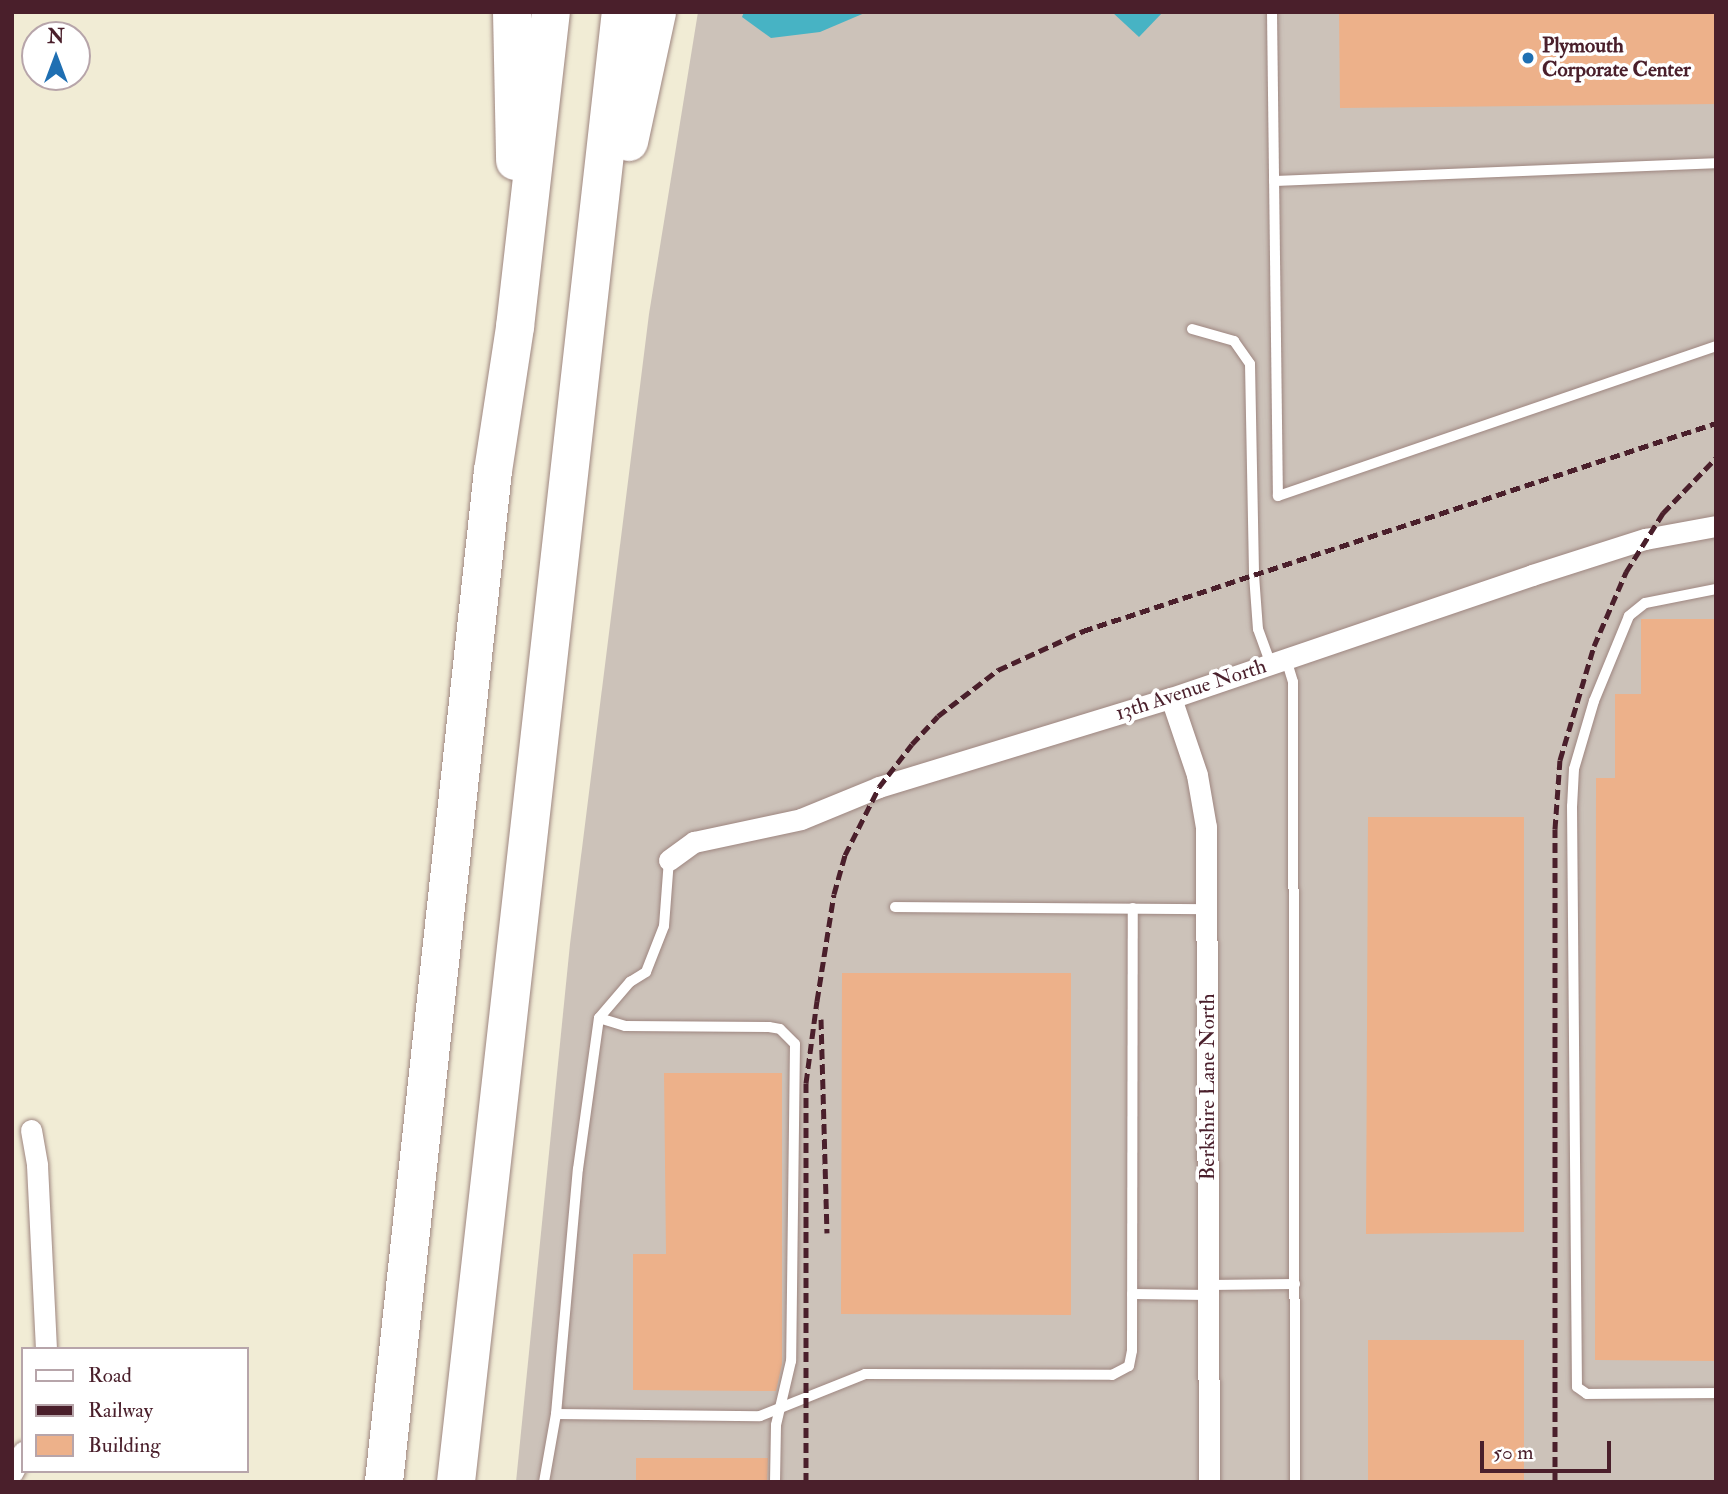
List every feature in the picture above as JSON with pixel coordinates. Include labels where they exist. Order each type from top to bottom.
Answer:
[{"type":"highway","points":[[512,12],[512,136],[523,253]]},
{"type":"highway","points":[[384,1482],[491,485],[523,253],[551,12]]},
{"type":"highway","points":[[456,1482],[621,12]]},
{"type":"highway","points":[[583,352],[657,12]]},
{"type":"street","name":"13th Avenue North","points":[[669,860],[694,842],[801,819],[879,787],[1171,698],[1609,550],[1716,526]]},
{"type":"street","name":"Berkshire Lane North","points":[[1171,698],[1182,723],[1204,814],[1208,908],[1209,1482]]},
{"type":"street","points":[[31,1130],[37,1165],[46,1347]]},
{"type":"street","points":[[12,1473],[21,1456]]},
{"type":"lane","points":[[1272,12],[1278,496],[1716,345]]},
{"type":"lane","points":[[1274,181],[1716,163]]},
{"type":"lane","points":[[1192,328],[1234,341],[1250,364],[1254,575],[1258,629],[1293,682],[1295,1482]]},
{"type":"lane","points":[[1716,589],[1645,603],[1629,616],[1594,701],[1574,769],[1572,806],[1577,1387],[1587,1394],[1716,1393]]},
{"type":"lane","points":[[544,1482],[556,1414],[577,1182],[599,1018],[630,982],[646,972],[664,926],[669,860]]},
{"type":"lane","points":[[895,907],[1208,908]]},
{"type":"lane","points":[[556,1414],[760,1416],[782,1410],[866,1374],[1112,1375],[1129,1366],[1132,1293],[1133,908]]},
{"type":"lane","points":[[599,1018],[625,1026],[769,1027],[780,1029],[795,1044],[791,1361],[782,1410],[776,1425],[775,1482]]},
{"type":"lane","points":[[1132,1293],[1294,1284]]},
{"type":"shaded area","points":[[698,12],[1716,12],[1716,1482],[516,1482],[570,944],[649,314]]},
{"type":"water","points":[[744,12],[867,12],[820,32],[771,38],[742,17]]},
{"type":"water","points":[[1112,12],[1163,12],[1139,37]]},
{"type":"building","name":"Plymouth Corporate Center","points":[[1339,12],[1716,12],[1716,104],[1340,108]]},
{"type":"building","points":[[1641,619],[1716,619],[1716,1361],[1595,1360],[1596,778],[1615,778],[1615,694],[1641,694]]},
{"type":"building","points":[[1368,817],[1524,817],[1524,1232],[1366,1234]]},
{"type":"building","points":[[842,973],[1071,973],[1071,1315],[841,1314]]},
{"type":"building","points":[[664,1073],[782,1073],[782,1364],[776,1391],[633,1390],[633,1254],[666,1254]]},
{"type":"building","points":[[1368,1340],[1524,1340],[1524,1482],[1368,1482]]},
{"type":"building","points":[[636,1458],[768,1458],[767,1482],[636,1482]]},
{"type":"railway","points":[[806,1482],[806,1083],[817,1001],[834,894],[845,855],[879,787],[912,744],[938,716],[998,670],[1083,631],[1716,423]]},
{"type":"railway","points":[[1555,1482],[1555,829],[1560,760],[1594,646],[1626,572],[1663,513],[1716,458]]},
{"type":"railway","points":[[821,1019],[827,1233]]},
{"type":"place","name":"Plymouth Corporate Center","points":[[1528,58]]}]
